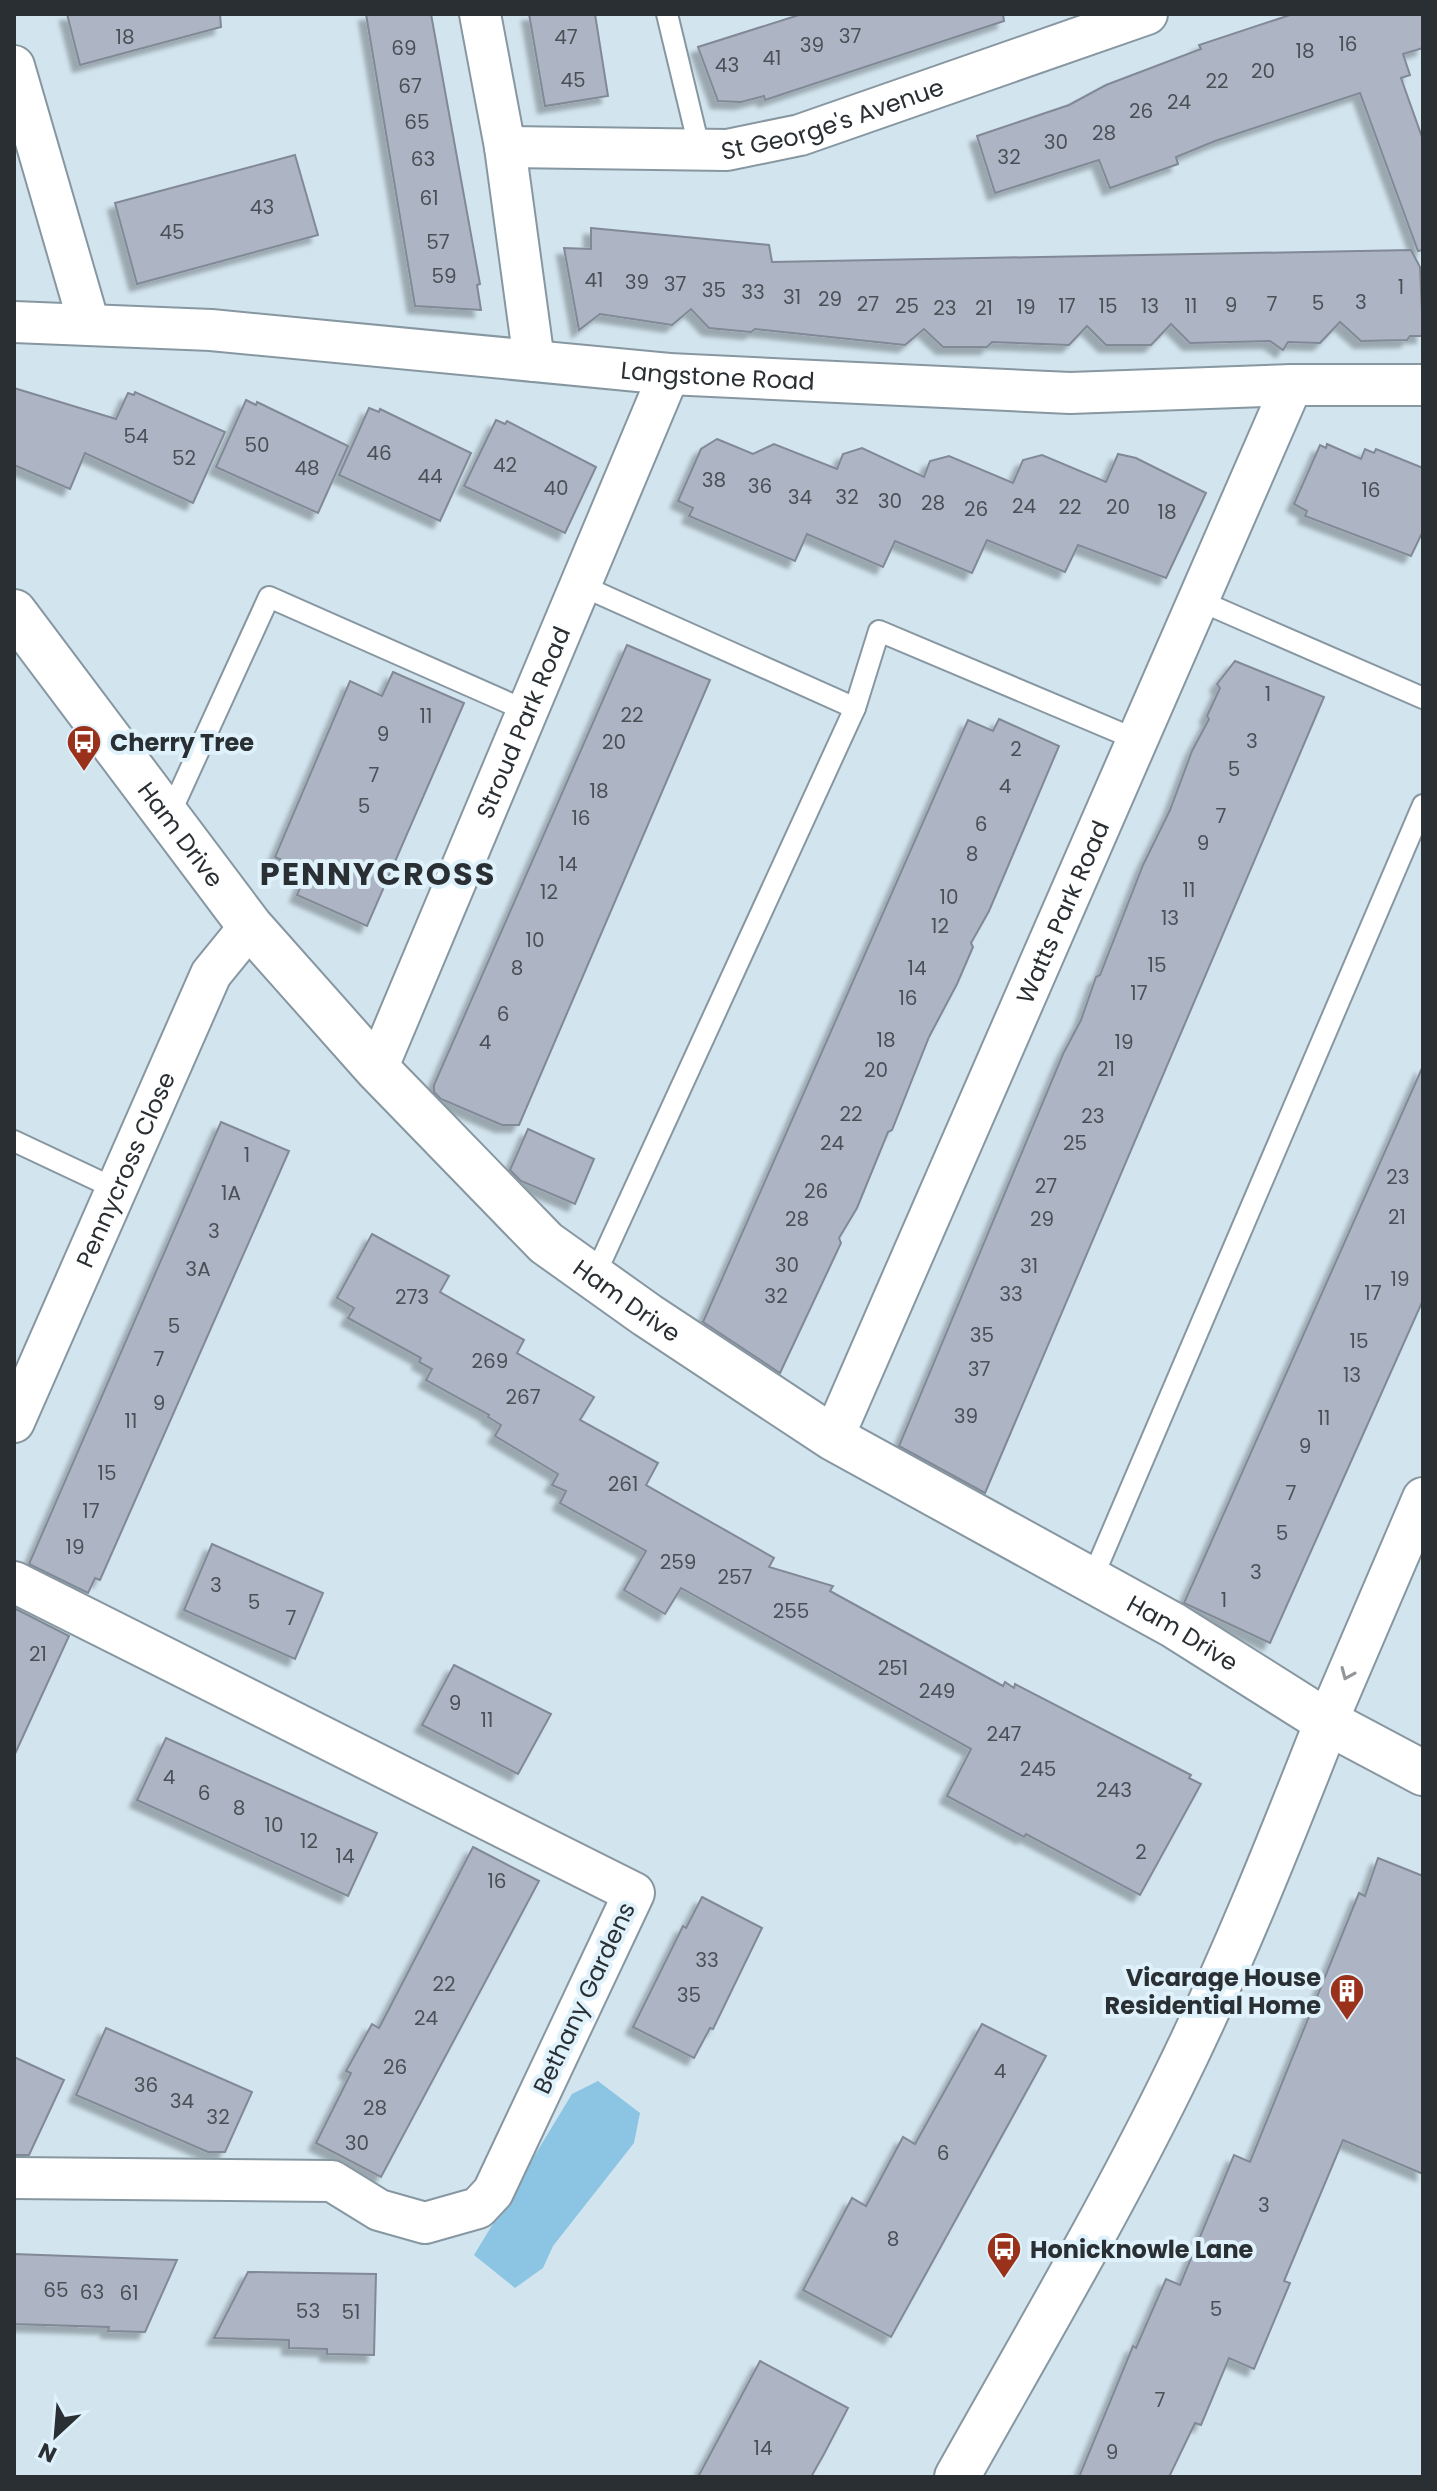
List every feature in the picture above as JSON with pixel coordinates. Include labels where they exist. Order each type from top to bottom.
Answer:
[{"type":"street","points":[[480,14],[505,147],[534,361]]},
{"type":"street","name":"St George's Avenue","points":[[505,147],[727,150],[800,135],[1147,14]]},
{"type":"street","points":[[14,66],[89,324]]},
{"type":"street","name":"Langstone Road","points":[[14,322],[211,330],[669,374],[1070,393],[1292,385],[1423,385]]},
{"type":"street","name":"Stroud Park Road","points":[[377,1069],[669,374]]},
{"type":"street","name":"Watts Park Road","points":[[833,1438],[1135,739],[1292,385]]},
{"type":"street","name":"Ham Drive","points":[[14,612],[250,926],[377,1069],[546,1243],[833,1438],[1092,1579],[1173,1625],[1327,1722],[1423,1773]]},
{"type":"street","name":"Pennycross Close","points":[[14,1422],[211,974],[250,926]]},
{"type":"street","points":[[957,2477],[1173,2083],[1280,1842],[1327,1722],[1423,1498]]},
{"type":"street","name":"Bethany Gardens","points":[[14,1582],[634,1893],[493,2192],[478,2208],[425,2223],[379,2210],[332,2181],[14,2178]]},
{"type":"lane","points":[[667,14],[700,151]]},
{"type":"lane","points":[[580,585],[855,708]]},
{"type":"lane","points":[[168,818],[269,597],[527,711]]},
{"type":"lane","points":[[1198,600],[1423,698]]},
{"type":"lane","points":[[594,1277],[855,708],[879,631],[1135,739]]},
{"type":"lane","points":[[1092,1579],[1423,805]]},
{"type":"lane","points":[[14,1141],[116,1189]]},
{"type":"shaded area","points":[[598,2081],[640,2113],[634,2143],[553,2246],[543,2268],[515,2288],[474,2255],[572,2094]]},
{"type":"building","points":[[67,14],[220,14],[221,27],[80,65]]},
{"type":"building","points":[[366,14],[431,14],[480,284],[477,285],[481,310],[415,306]]},
{"type":"building","points":[[529,14],[595,14],[608,96],[545,106]]},
{"type":"building","points":[[802,14],[1003,14],[1004,21],[765,100],[764,96],[741,102],[718,101],[698,47]]},
{"type":"building","points":[[1293,14],[1423,14],[1423,48],[1403,54],[1410,75],[1401,78],[1423,140],[1423,250],[1418,251],[1360,93],[1215,141],[1176,157],[1178,164],[1110,188],[1099,160],[995,193],[977,136],[1069,105],[1106,85],[1201,49],[1199,45]]},
{"type":"building","points":[[295,155],[318,235],[137,284],[115,203]]},
{"type":"building","points":[[591,228],[769,245],[772,262],[1411,250],[1420,267],[1423,336],[1410,336],[1407,340],[1361,341],[1340,322],[1320,343],[1288,342],[1283,350],[1270,341],[1190,343],[1171,324],[1151,345],[1106,345],[1087,326],[1069,345],[992,342],[987,347],[943,347],[924,329],[905,345],[755,329],[751,332],[709,328],[691,309],[672,325],[600,314],[579,330],[564,248],[591,249]]},
{"type":"building","points":[[14,388],[116,419],[128,393],[134,395],[135,392],[225,432],[193,503],[85,453],[70,489],[14,465]]},
{"type":"building","points":[[246,400],[256,405],[257,402],[348,446],[318,513],[216,467]]},
{"type":"building","points":[[369,408],[379,412],[380,409],[471,453],[440,521],[339,475]]},
{"type":"building","points":[[496,420],[505,424],[507,421],[596,467],[565,533],[464,486]]},
{"type":"building","points":[[717,439],[753,454],[774,444],[837,469],[843,454],[862,448],[924,477],[930,461],[949,456],[1013,483],[1023,460],[1042,455],[1106,482],[1118,454],[1136,458],[1206,493],[1166,578],[1078,545],[1065,572],[987,540],[972,573],[895,541],[883,567],[807,534],[795,561],[689,516],[693,508],[678,501],[701,449]]},
{"type":"building","points":[[1327,444],[1361,459],[1365,449],[1374,453],[1376,449],[1423,468],[1423,531],[1411,556],[1305,516],[1307,511],[1294,504],[1320,445],[1326,448]]},
{"type":"building","points":[[627,645],[710,680],[519,1125],[502,1125],[441,1099],[434,1092],[434,1085]]},
{"type":"building","points":[[1235,661],[1324,697],[985,1493],[899,1446],[1063,1054],[1081,1020],[1096,977],[1100,975],[1143,865],[1209,719],[1207,716],[1220,688],[1217,684]]},
{"type":"building","points":[[393,672],[464,703],[367,926],[297,895],[307,871],[275,857],[350,681],[382,696]]},
{"type":"building","points":[[999,719],[1059,746],[989,911],[971,943],[973,947],[957,984],[929,1037],[892,1130],[888,1132],[857,1208],[839,1238],[841,1243],[780,1373],[703,1322],[968,720],[993,731]]},
{"type":"building","points":[[1423,1066],[1423,1300],[1270,1643],[1184,1603]]},
{"type":"building","points":[[221,1122],[289,1151],[100,1580],[95,1578],[88,1593],[29,1564]]},
{"type":"building","points":[[528,1129],[594,1159],[575,1204],[521,1181],[510,1170]]},
{"type":"building","points":[[372,1234],[449,1276],[440,1292],[524,1340],[517,1353],[594,1397],[580,1420],[658,1463],[646,1485],[774,1558],[769,1567],[833,1586],[830,1591],[1003,1686],[1005,1682],[1014,1688],[1015,1684],[1191,1775],[1189,1778],[1201,1784],[1140,1895],[947,1796],[971,1749],[681,1588],[665,1614],[624,1590],[646,1551],[560,1503],[566,1491],[552,1485],[558,1474],[495,1436],[501,1425],[489,1415],[426,1380],[432,1369],[419,1362],[421,1358],[348,1318],[354,1308],[337,1298]]},
{"type":"building","points":[[212,1544],[323,1593],[295,1659],[184,1610]]},
{"type":"building","points":[[14,1608],[69,1636],[14,1756]]},
{"type":"building","points":[[454,1665],[551,1714],[518,1774],[422,1725]]},
{"type":"building","points":[[166,1738],[377,1833],[348,1896],[137,1800]]},
{"type":"building","points":[[473,1847],[539,1881],[381,2177],[316,2143],[351,2073],[346,2071],[372,2024],[379,2028]]},
{"type":"building","points":[[1378,1858],[1423,1876],[1423,2174],[1343,2140],[1284,2281],[1290,2283],[1254,2369],[1229,2358],[1201,2425],[1195,2423],[1169,2477],[1079,2477],[1133,2346],[1136,2348],[1166,2279],[1180,2285],[1234,2155],[1250,2162],[1359,1893],[1365,1896]]},
{"type":"building","points":[[702,1897],[762,1928],[713,2029],[710,2028],[694,2058],[633,2027],[683,1926],[686,1928]]},
{"type":"building","points":[[982,2024],[1046,2056],[891,2337],[803,2290],[852,2198],[866,2206],[903,2137],[915,2144]]},
{"type":"building","points":[[106,2028],[252,2092],[225,2152],[208,2152],[76,2095]]},
{"type":"building","points":[[14,2057],[64,2080],[29,2155],[14,2155]]},
{"type":"building","points":[[14,2254],[177,2260],[145,2332],[108,2331],[109,2327],[14,2324]]},
{"type":"building","points":[[248,2272],[376,2274],[374,2355],[327,2354],[327,2349],[289,2348],[289,2340],[214,2338]]},
{"type":"building","points":[[760,2361],[848,2408],[824,2454],[811,2477],[698,2477]]},
{"type":"place","name":"Cherry Tree","points":[[84,773]]},
{"type":"place","name":"Vicarage House Residential Home","points":[[1347,2022]]},
{"type":"place","name":"Honicknowle Lane","points":[[1004,2280]]},
{"type":"district","name":"PENNYCROSS","points":[[378,873]]}]
